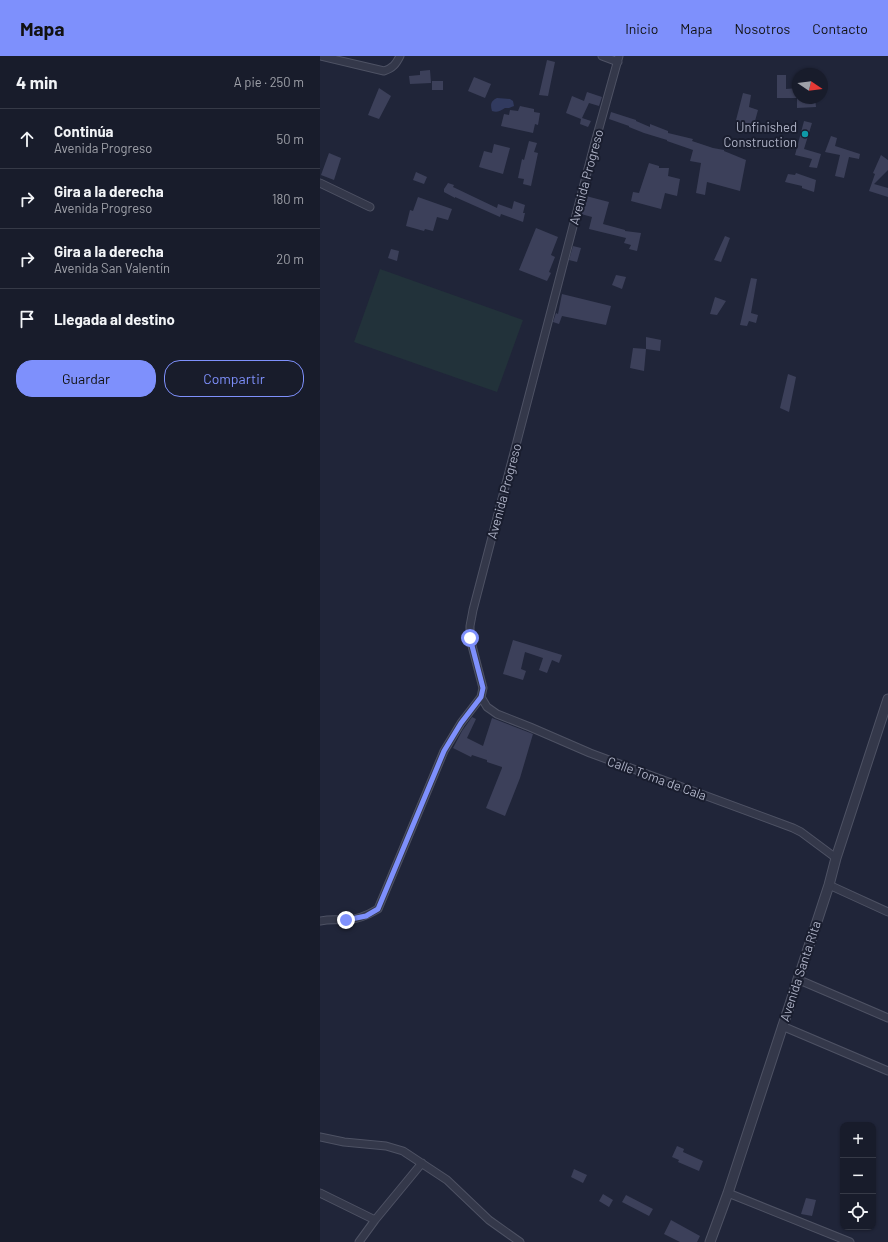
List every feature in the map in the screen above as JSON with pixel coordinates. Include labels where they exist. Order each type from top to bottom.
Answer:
[{"type":"street","points":[[320,56],[384,71],[391,69],[400,56]]},
{"type":"street","points":[[602,56],[619,59]]},
{"type":"street","name":"Avenida Progreso","points":[[481,697],[483,688],[470,638],[470,626],[473,610],[590,160],[619,59]]},
{"type":"street","points":[[320,183],[370,207]]},
{"type":"street","points":[[320,921],[330,919],[346,920],[366,916],[378,909],[444,751],[461,723],[481,697]]},
{"type":"street","name":"Calle Toma de Cala","points":[[481,697],[487,707],[496,714],[544,733],[590,754],[793,828],[801,832],[836,858]]},
{"type":"street","name":"Avenida Santa Rita","points":[[710,1242],[728,1193],[829,885],[836,858],[888,699]]},
{"type":"street","points":[[829,885],[888,912]]},
{"type":"street","points":[[797,979],[888,1018]]},
{"type":"street","points":[[782,1026],[888,1071]]},
{"type":"street","points":[[320,1137],[344,1142],[386,1146],[402,1151],[447,1180],[489,1220],[520,1242]]},
{"type":"street","points":[[359,1242],[375,1220],[422,1163]]},
{"type":"street","points":[[320,1193],[375,1220]]},
{"type":"street","points":[[728,1193],[850,1242]]},
{"type":"shaded area","points":[[380,269],[523,320],[497,392],[354,342]]},
{"type":"water","points":[[497,98],[510,99],[513,101],[514,106],[494,112],[492,111],[491,106],[493,100]]},
{"type":"building","points":[[547,60],[555,62],[548,96],[539,95]]},
{"type":"building","points":[[430,70],[431,83],[410,84],[409,76],[420,75],[420,71]]},
{"type":"building","points":[[777,75],[786,75],[786,89],[792,88],[792,98],[777,98]]},
{"type":"building","points":[[474,77],[491,84],[485,98],[468,91]]},
{"type":"building","points":[[432,81],[443,81],[443,90],[432,90]]},
{"type":"building","points":[[379,88],[391,96],[379,119],[368,115]]},
{"type":"building","points":[[587,92],[602,97],[599,106],[589,103],[582,118],[591,121],[588,127],[580,124],[581,119],[566,113],[572,96],[584,101]]},
{"type":"building","points":[[743,93],[751,95],[749,107],[758,110],[752,132],[744,130],[745,127],[735,124]]},
{"type":"building","points":[[797,104],[816,104],[816,107],[797,108]]},
{"type":"building","points":[[520,106],[534,109],[534,112],[540,113],[538,125],[535,124],[533,133],[501,126],[504,114],[509,115],[510,110],[518,111]]},
{"type":"building","points":[[611,112],[636,120],[650,127],[650,124],[668,131],[668,133],[693,139],[692,141],[724,150],[746,160],[740,191],[707,182],[705,195],[696,193],[701,163],[690,161],[693,150],[609,119]]},
{"type":"building","points":[[804,121],[812,123],[804,149],[821,154],[817,168],[809,167],[812,159],[795,155]]},
{"type":"building","points":[[831,136],[837,138],[835,146],[860,154],[859,159],[849,157],[844,178],[835,176],[840,155],[825,152]]},
{"type":"building","points":[[529,141],[537,143],[534,152],[538,153],[531,186],[523,184],[524,179],[518,178],[522,159],[524,160]]},
{"type":"building","points":[[494,144],[510,148],[503,174],[479,167],[484,151],[492,153]]},
{"type":"building","points":[[329,153],[341,158],[334,180],[321,175]]},
{"type":"building","points":[[881,155],[888,160],[888,170],[874,184],[888,188],[888,197],[869,191],[875,174],[873,173]]},
{"type":"building","points":[[649,163],[659,166],[659,168],[669,168],[668,176],[680,179],[677,196],[665,193],[661,209],[631,201],[633,192],[639,193]]},
{"type":"building","points":[[416,172],[427,177],[424,184],[413,180]]},
{"type":"building","points":[[796,173],[816,180],[814,192],[802,188],[802,186],[785,182],[788,174],[795,175]]},
{"type":"building","points":[[448,183],[454,185],[453,187],[497,208],[498,204],[512,209],[514,201],[525,205],[523,222],[501,214],[500,217],[455,198],[444,192],[444,189]]},
{"type":"building","points":[[586,196],[609,202],[603,224],[625,231],[641,233],[637,251],[629,249],[631,245],[624,243],[626,238],[589,229],[592,217],[581,214]]},
{"type":"building","points":[[418,197],[452,209],[448,220],[437,217],[433,231],[425,229],[424,231],[406,226],[410,210],[413,211]]},
{"type":"building","points":[[536,228],[558,237],[551,255],[555,257],[549,272],[551,273],[547,281],[519,270]]},
{"type":"building","points":[[725,236],[730,238],[721,262],[714,260]]},
{"type":"building","points":[[573,246],[581,248],[577,262],[569,260]]},
{"type":"building","points":[[391,249],[399,251],[397,261],[388,258]]},
{"type":"building","points":[[616,275],[626,277],[622,289],[612,285]]},
{"type":"building","points":[[751,278],[757,279],[751,313],[758,315],[756,323],[749,321],[747,326],[740,325]]},
{"type":"building","points":[[562,294],[611,306],[606,325],[562,316],[559,324],[553,322],[556,313],[558,314]]},
{"type":"building","points":[[715,297],[726,301],[717,315],[710,314]]},
{"type":"building","points":[[646,337],[661,340],[660,351],[646,349]]},
{"type":"building","points":[[633,348],[646,349],[644,371],[630,368]]},
{"type":"building","points":[[788,374],[796,377],[789,412],[780,408]]},
{"type":"building","points":[[513,640],[562,655],[559,663],[552,660],[547,673],[539,670],[543,658],[525,652],[521,669],[526,671],[523,680],[503,674]]},
{"type":"building","points":[[472,717],[476,719],[467,738],[483,746],[492,718],[533,734],[520,778],[505,816],[486,808],[502,767],[472,755],[471,757],[453,748],[462,731]]},
{"type":"building","points":[[677,1146],[684,1149],[683,1152],[703,1161],[699,1171],[678,1162],[679,1160],[672,1157]]},
{"type":"building","points":[[574,1169],[587,1175],[583,1183],[571,1177]]},
{"type":"building","points":[[603,1194],[613,1200],[609,1207],[599,1201]]},
{"type":"building","points":[[626,1195],[653,1209],[649,1216],[622,1202]]},
{"type":"building","points":[[806,1198],[816,1200],[812,1216],[801,1214]]},
{"type":"building","points":[[671,1220],[700,1236],[697,1242],[680,1242],[664,1234]]},
{"type":"place","name":"Unfinished Construction","points":[[805,134]]},
{"type":"route","points":[[346,920],[366,916],[378,909],[444,751],[461,723],[481,697],[483,688],[470,638]]}]
